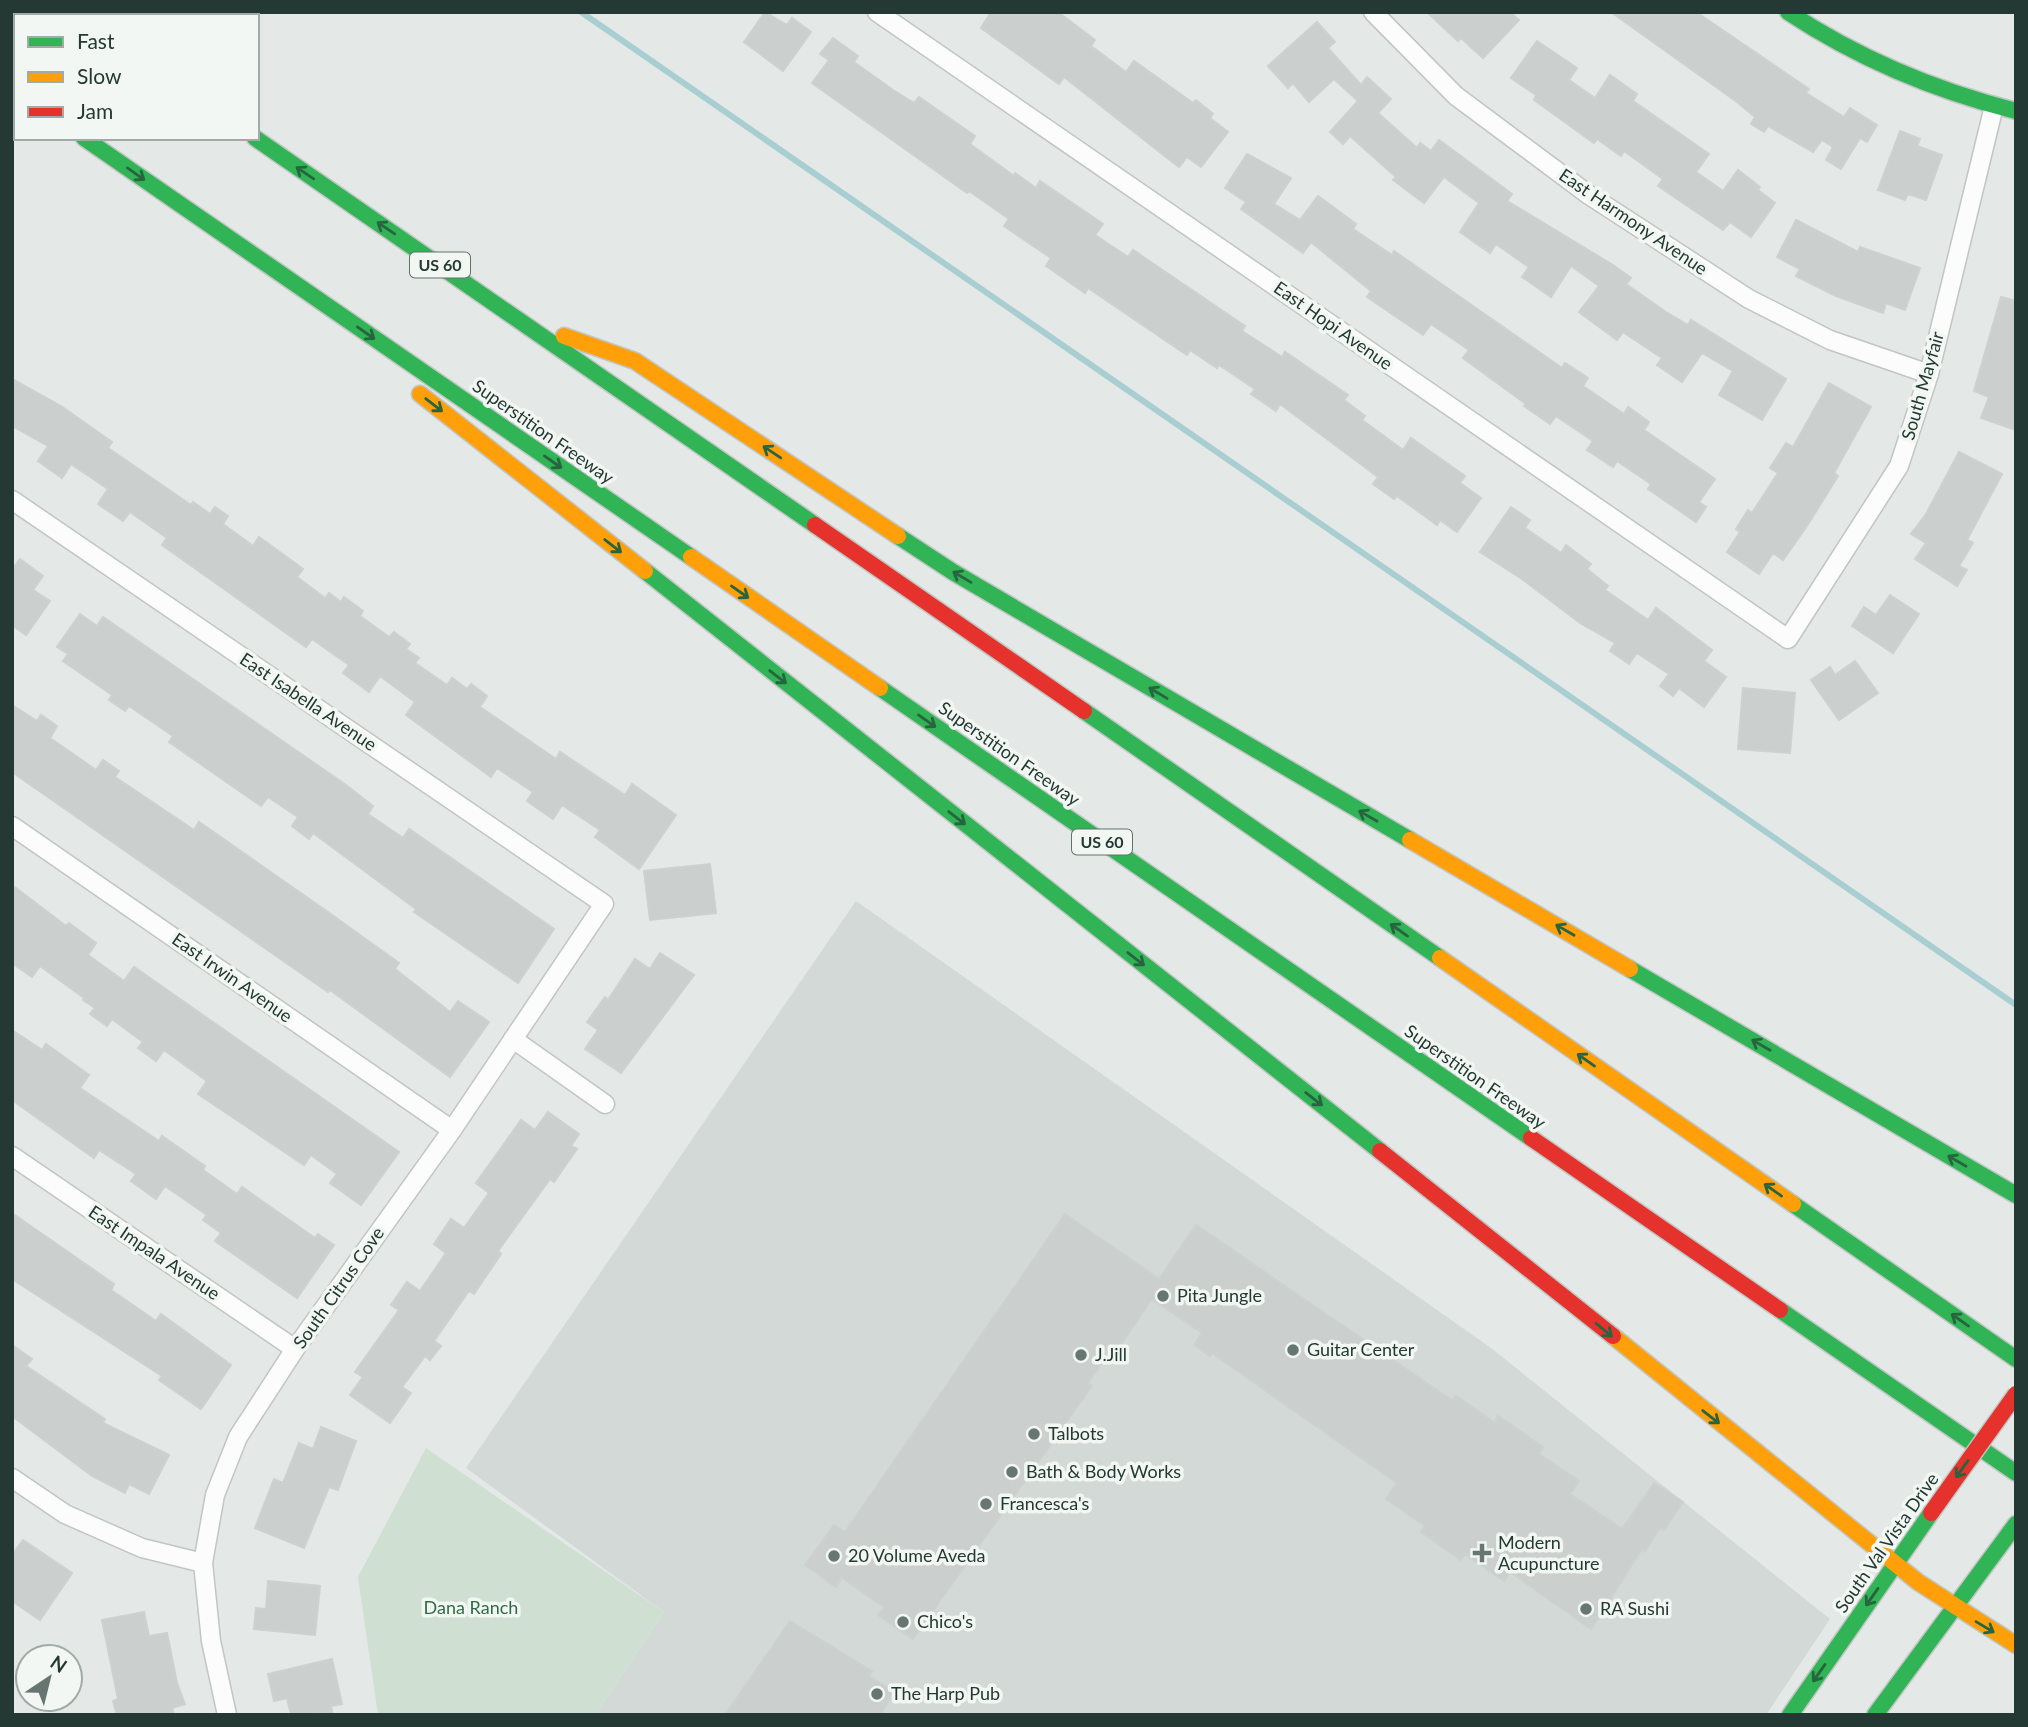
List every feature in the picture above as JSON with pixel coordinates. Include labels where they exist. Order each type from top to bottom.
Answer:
[{"type":"main road","points":[[1788,12],[1828,40],[1888,72],[1944,93],[2016,111]]},
{"type":"main road","name":"Superstition Freeway","points":[[87,140],[2016,1474]]},
{"type":"main road","name":"US 60","points":[[257,140],[524,321],[2016,1359]]},
{"type":"main road","points":[[189,211],[386,366]]},
{"type":"main road","points":[[524,321],[635,361],[953,572],[2016,1195]]},
{"type":"main road","points":[[407,384],[1552,1287],[1895,1563],[1955,1608],[2016,1645]]},
{"type":"main road","name":"South Val Vista Drive","points":[[1790,1715],[2016,1394]]},
{"type":"main road","points":[[1875,1715],[2016,1524]]},
{"type":"street","name":"East Hopi Avenue","points":[[877,12],[1788,639]]},
{"type":"street","name":"East Harmony Avenue","points":[[1373,12],[1456,96],[1589,195],[1749,299],[1830,340],[1929,374]]},
{"type":"street","name":"South Mayfair","points":[[1788,639],[1899,466],[1929,374],[1994,106]]},
{"type":"street","name":"East Isabella Avenue","points":[[12,500],[604,904]]},
{"type":"street","name":"East Irwin Avenue","points":[[12,826],[452,1130]]},
{"type":"street","name":"South Citrus Cove","points":[[227,1715],[211,1641],[202,1563],[215,1495],[238,1437],[295,1349],[452,1130],[604,904]]},
{"type":"street","points":[[513,1039],[605,1104]]},
{"type":"street","name":"East Impala Avenue","points":[[12,1156],[295,1349]]},
{"type":"street","points":[[12,1478],[65,1514],[142,1548],[202,1563]]},
{"type":"shaded area","points":[[856,901],[1491,1348],[1830,1619],[1766,1715],[595,1715],[664,1612],[466,1468]]},
{"type":"green space","name":"Dana Ranch","points":[[426,1448],[664,1612],[595,1715],[378,1715],[358,1577]]},
{"type":"building","points":[[765,12],[787,25],[792,18],[811,32],[783,71],[744,42]]},
{"type":"building","points":[[991,12],[1058,12],[1095,40],[1091,46],[1126,72],[1134,61],[1193,103],[1196,100],[1213,114],[1210,118],[1228,132],[1201,167],[1187,157],[1179,167],[1064,77],[1059,84],[981,28]]},
{"type":"building","points":[[1427,12],[1510,12],[1519,20],[1483,58],[1461,38],[1458,41]]},
{"type":"building","points":[[1611,12],[1696,12],[1809,89],[1806,93],[1844,117],[1850,108],[1877,125],[1867,142],[1860,138],[1841,169],[1826,160],[1833,147],[1822,140],[1813,152],[1768,126],[1764,132],[1751,124],[1755,117],[1737,102]]},
{"type":"building","points":[[1317,22],[1335,42],[1328,48],[1361,85],[1367,77],[1391,99],[1378,113],[1417,148],[1420,143],[1431,151],[1439,140],[1512,194],[1507,201],[1613,265],[1631,278],[1626,284],[1666,312],[1688,325],[1691,320],[1786,379],[1762,420],[1719,395],[1733,371],[1702,353],[1682,382],[1657,365],[1662,358],[1623,332],[1617,340],[1579,312],[1599,286],[1571,266],[1551,297],[1522,277],[1529,267],[1496,244],[1490,253],[1460,232],[1479,203],[1444,177],[1424,203],[1393,180],[1396,177],[1350,136],[1343,144],[1330,132],[1358,101],[1334,79],[1309,102],[1293,83],[1288,88],[1268,66]]},
{"type":"building","points":[[833,38],[858,56],[854,62],[893,90],[914,103],[919,97],[975,136],[970,144],[1014,176],[1015,173],[1036,188],[1040,181],[1103,224],[1095,235],[1128,257],[1133,250],[1245,326],[1242,331],[1282,357],[1285,352],[1348,395],[1344,400],[1365,416],[1362,420],[1403,450],[1411,438],[1465,476],[1460,483],[1481,498],[1457,532],[1440,520],[1437,525],[1397,496],[1394,499],[1373,484],[1378,477],[1280,404],[1276,411],[1251,394],[1255,389],[1219,365],[1217,368],[1190,350],[1187,355],[1088,288],[1085,293],[1046,266],[1051,258],[1004,226],[1009,219],[969,191],[967,193],[812,83],[829,60],[820,54]]},
{"type":"building","points":[[1537,41],[1577,68],[1569,80],[1595,98],[1610,75],[1637,94],[1633,101],[1709,154],[1696,172],[1723,191],[1738,170],[1760,187],[1758,190],[1775,203],[1751,237],[1730,222],[1723,230],[1658,186],[1663,179],[1624,151],[1621,156],[1597,139],[1594,143],[1534,100],[1536,95],[1511,78]]},
{"type":"building","points":[[1900,131],[1920,139],[1917,146],[1942,155],[1926,200],[1908,194],[1905,200],[1878,190]]},
{"type":"building","points":[[1247,154],[1291,178],[1274,204],[1300,220],[1318,196],[1356,224],[1353,229],[1392,255],[1394,251],[1562,368],[1565,363],[1588,378],[1583,386],[1624,414],[1628,407],[1649,422],[1644,430],[1715,479],[1699,502],[1706,507],[1696,522],[1648,489],[1651,484],[1617,461],[1613,467],[1587,450],[1593,441],[1556,416],[1550,424],[1524,406],[1526,404],[1463,358],[1469,350],[1431,324],[1423,335],[1367,297],[1371,291],[1311,242],[1303,253],[1241,209],[1246,202],[1225,188]]},
{"type":"building","points":[[1796,220],[1858,252],[1860,247],[1920,268],[1905,310],[1886,303],[1883,313],[1836,296],[1796,276],[1800,269],[1777,257]]},
{"type":"building","points":[[2001,297],[2016,301],[2016,430],[1981,418],[1989,397],[1974,391]]},
{"type":"building","points":[[12,379],[61,406],[112,442],[108,448],[191,505],[193,502],[210,514],[215,507],[228,516],[223,524],[253,546],[259,537],[303,569],[297,577],[325,598],[329,593],[341,602],[344,597],[363,611],[360,616],[389,637],[394,632],[410,644],[406,649],[419,658],[415,663],[447,685],[452,678],[467,689],[471,684],[487,696],[480,707],[556,759],[560,752],[625,795],[632,784],[676,815],[639,869],[595,837],[600,830],[562,805],[553,819],[527,801],[533,792],[497,768],[491,777],[406,715],[415,702],[380,676],[369,692],[343,673],[349,665],[312,639],[306,647],[162,545],[167,538],[130,512],[123,521],[98,504],[108,489],[71,464],[62,478],[38,461],[48,446],[12,426]]},
{"type":"building","points":[[1829,383],[1871,407],[1834,473],[1838,476],[1807,526],[1783,560],[1773,553],[1759,574],[1727,552],[1740,532],[1736,529],[1748,510],[1752,513],[1778,473],[1770,468],[1786,443],[1793,447]]},
{"type":"building","points":[[1959,452],[2002,474],[1967,540],[1973,543],[1959,566],[1967,570],[1957,586],[1915,559],[1926,543],[1911,534],[1926,514]]},
{"type":"building","points":[[1511,507],[1530,520],[1525,528],[1561,553],[1566,545],[1591,564],[1587,569],[1608,586],[1605,590],[1648,620],[1656,608],[1712,650],[1704,661],[1726,677],[1704,707],[1679,688],[1673,696],[1660,686],[1669,674],[1637,653],[1629,664],[1610,651],[1615,643],[1580,623],[1522,579],[1480,552]]},
{"type":"building","points":[[20,559],[43,576],[33,590],[50,601],[26,635],[12,625],[12,570]]},
{"type":"building","points":[[1890,595],[1919,614],[1893,653],[1852,626],[1864,607],[1876,615]]},
{"type":"building","points":[[80,614],[97,626],[103,617],[346,785],[373,806],[368,814],[403,838],[409,829],[554,929],[518,983],[414,912],[416,909],[313,833],[309,839],[292,826],[298,817],[268,797],[261,806],[169,742],[173,736],[129,706],[125,711],[109,700],[112,695],[63,661],[68,654],[57,647]]},
{"type":"building","points":[[1855,661],[1878,693],[1839,720],[1811,680],[1830,667],[1835,675]]},
{"type":"building","points":[[1743,688],[1795,693],[1790,753],[1738,749]]},
{"type":"building","points":[[12,705],[37,721],[41,715],[57,726],[50,738],[96,770],[103,760],[119,771],[115,777],[194,830],[199,822],[328,912],[399,963],[395,969],[450,1012],[458,1001],[489,1022],[450,1077],[330,990],[328,992],[12,772]]},
{"type":"building","points":[[710,864],[716,913],[650,920],[644,871]]},
{"type":"building","points":[[12,885],[66,926],[69,923],[96,943],[88,955],[124,981],[134,967],[399,1152],[361,1205],[330,1183],[337,1174],[311,1155],[304,1165],[198,1094],[207,1081],[164,1050],[156,1061],[138,1048],[143,1042],[112,1019],[107,1026],[90,1014],[95,1008],[40,966],[32,977],[12,963]]},
{"type":"building","points":[[660,953],[694,975],[621,1073],[585,1049],[598,1030],[587,1022],[605,997],[608,1000],[635,959],[650,969]]},
{"type":"building","points":[[12,1030],[42,1050],[46,1044],[89,1075],[80,1088],[159,1141],[162,1136],[205,1166],[203,1170],[237,1194],[242,1187],[315,1238],[318,1234],[334,1245],[297,1298],[215,1241],[221,1233],[203,1220],[207,1215],[165,1186],[156,1199],[131,1181],[136,1174],[99,1150],[94,1158],[12,1100]]},
{"type":"building","points":[[548,1112],[579,1134],[571,1146],[577,1149],[554,1182],[550,1179],[498,1251],[501,1254],[474,1294],[469,1291],[434,1341],[441,1346],[430,1360],[425,1356],[402,1387],[411,1393],[390,1423],[350,1395],[363,1377],[355,1372],[399,1310],[391,1305],[407,1282],[420,1291],[446,1253],[434,1244],[451,1219],[464,1228],[489,1193],[476,1183],[521,1120],[535,1130]]},
{"type":"building","points":[[12,1213],[114,1284],[111,1290],[156,1321],[161,1314],[231,1365],[201,1409],[159,1380],[162,1376],[12,1279]]},
{"type":"building","points":[[1065,1214],[1159,1279],[1196,1225],[1453,1401],[1456,1396],[1494,1422],[1498,1416],[1543,1447],[1539,1454],[1579,1481],[1570,1494],[1622,1529],[1654,1483],[1683,1502],[1664,1530],[1660,1528],[1645,1551],[1642,1549],[1591,1629],[1510,1572],[1504,1581],[1465,1554],[1461,1560],[1421,1532],[1425,1526],[1386,1499],[1397,1483],[1212,1353],[1210,1356],[1194,1345],[1202,1333],[1152,1299],[1113,1356],[1109,1353],[1088,1383],[1092,1386],[913,1639],[878,1615],[884,1607],[842,1578],[836,1587],[805,1565],[834,1525],[845,1532]]},
{"type":"building","points":[[12,1345],[32,1359],[26,1366],[105,1419],[103,1423],[169,1455],[149,1494],[129,1484],[125,1493],[92,1476],[12,1416]]},
{"type":"building","points":[[321,1427],[356,1441],[338,1490],[329,1487],[304,1548],[255,1528],[274,1479],[283,1483],[299,1443],[313,1449]]},
{"type":"building","points":[[23,1540],[72,1573],[40,1620],[12,1601],[12,1555]]},
{"type":"building","points":[[268,1581],[320,1586],[315,1635],[254,1629],[256,1608],[266,1609]]},
{"type":"building","points":[[144,1612],[149,1636],[167,1633],[177,1683],[185,1704],[172,1708],[174,1715],[117,1715],[113,1701],[118,1699],[102,1620]]},
{"type":"building","points":[[790,1621],[872,1671],[869,1676],[893,1691],[881,1715],[725,1715]]},
{"type":"building","points":[[332,1659],[342,1704],[331,1706],[332,1712],[291,1715],[287,1698],[274,1701],[268,1674]]},
{"type":"waterway","points":[[581,12],[2016,1005]]},
{"type":"traffic: fast","points":[[1788,12],[1842,44],[1898,71],[1955,93],[2016,111]]},
{"type":"traffic: fast","points":[[87,140],[691,557]]},
{"type":"traffic: fast","points":[[258,140],[815,525]]},
{"type":"traffic: fast","points":[[898,536],[953,572],[1410,840]]},
{"type":"traffic: fast","points":[[645,571],[1380,1151]]},
{"type":"traffic: fast","points":[[880,688],[1531,1138]]},
{"type":"traffic: fast","points":[[1084,711],[1440,958]]},
{"type":"traffic: fast","points":[[1630,969],[2016,1195]]},
{"type":"traffic: fast","points":[[1793,1204],[2016,1359]]},
{"type":"traffic: fast","points":[[1780,1310],[2016,1473]]},
{"type":"traffic: fast","points":[[1790,1715],[1931,1513]]},
{"type":"traffic: fast","points":[[1875,1715],[2016,1524]]},
{"type":"traffic: slow","points":[[564,336],[635,361],[898,536]]},
{"type":"traffic: slow","points":[[420,394],[645,571]]},
{"type":"traffic: slow","points":[[691,557],[880,688]]},
{"type":"traffic: slow","points":[[1410,840],[1630,969]]},
{"type":"traffic: slow","points":[[1440,958],[1793,1204]]},
{"type":"traffic: slow","points":[[1613,1336],[1918,1582],[2016,1645]]},
{"type":"traffic: jam","points":[[815,525],[1084,711]]},
{"type":"traffic: jam","points":[[1531,1138],[1780,1310]]},
{"type":"traffic: jam","points":[[1380,1151],[1613,1336]]},
{"type":"traffic: jam","points":[[1931,1513],[2016,1394]]},
{"type":"place","name":"Pita Jungle","points":[[1163,1296]]},
{"type":"place","name":"Guitar Center","points":[[1293,1350]]},
{"type":"place","name":"J.Jill","points":[[1081,1355]]},
{"type":"place","name":"Talbots","points":[[1034,1434]]},
{"type":"place","name":"Bath & Body Works","points":[[1012,1472]]},
{"type":"place","name":"Francesca's","points":[[986,1504]]},
{"type":"place","name":"Modern Acupuncture","points":[[1482,1553]]},
{"type":"place","name":"20 Volume Aveda","points":[[834,1556]]},
{"type":"place","name":"RA Sushi","points":[[1586,1609]]},
{"type":"place","name":"Chico's","points":[[903,1622]]},
{"type":"place","name":"The Harp Pub","points":[[877,1694]]}]
